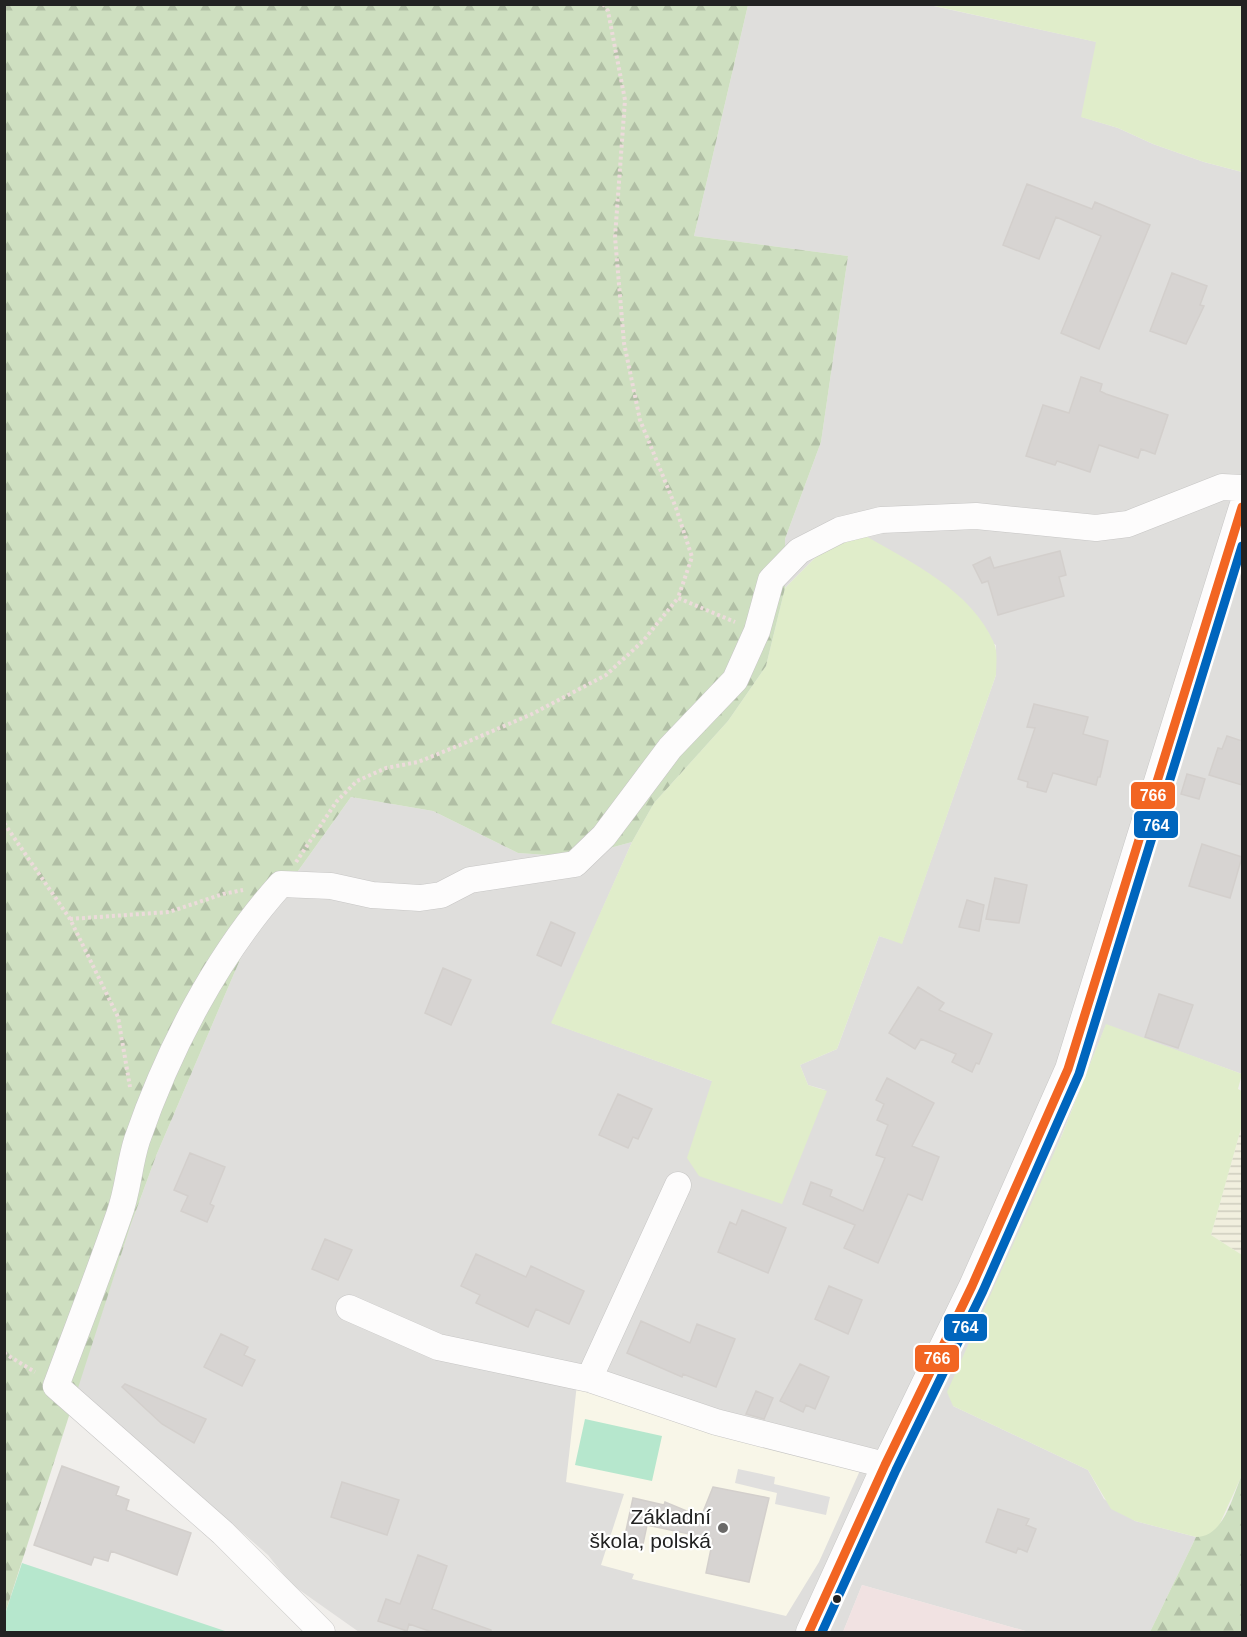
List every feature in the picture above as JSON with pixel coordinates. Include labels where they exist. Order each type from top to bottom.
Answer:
[{"type":"street","points":[[322,1632],[223,1533],[56,1386],[120,1212],[137,1141],[185,1027],[238,936],[281,884],[310,884],[372,895],[420,898],[441,895],[470,880],[544,871],[575,864],[604,836],[670,748],[735,680],[758,631],[771,580],[799,551],[840,530],[881,520],[966,516],[1096,528],[1128,524],[1222,487],[1242,488]]},
{"type":"street","points":[[809,1632],[885,1465],[972,1286],[1068,1069],[1242,507]]},
{"type":"street","points":[[589,1379],[678,1185]]},
{"type":"street","points":[[349,1308],[438,1347],[589,1379],[716,1422],[885,1465]]},
{"type":"path","points":[[70,919],[169,912],[223,894],[281,884],[337,801],[357,781],[386,768],[418,762],[460,745],[532,714],[606,675],[643,641],[678,598],[692,557],[676,508],[640,420],[624,343],[615,237],[625,100],[608,11],[603,4]]},
{"type":"path","points":[[678,598],[758,631]]},
{"type":"path","points":[[4,823],[70,919],[118,1017],[132,1098]]},
{"type":"path","points":[[4,1353],[56,1386]]},
{"type":"shaded area","points":[[748,5],[929,5],[1097,42],[1082,117],[1118,128],[1153,144],[1204,162],[1242,172],[1242,1074],[1106,1025],[953,1406],[1088,1470],[1104,1499],[1135,1521],[1196,1537],[1150,1632],[1029,1632],[862,1585],[843,1632],[359,1632],[291,1584],[268,1555],[77,1388],[156,1156],[248,941],[351,797],[433,811],[518,853],[577,857],[632,842],[552,1023],[712,1081],[826,1090],[808,1085],[800,1065],[837,1049],[879,936],[902,943],[996,675],[996,645],[826,547],[785,588],[785,539],[821,442],[848,256],[694,236]]},
{"type":"shaded area","points":[[1242,1125],[1242,1255],[1211,1235]]},
{"type":"shaded area","name":"Základní škola, polská","points":[[577,1384],[862,1466],[819,1562],[786,1616],[632,1579],[634,1574],[601,1565],[624,1494],[566,1482]]},
{"type":"shaded area","points":[[738,1469],[775,1477],[774,1484],[830,1497],[826,1515],[775,1504],[777,1493],[735,1483]]},
{"type":"shaded area","points":[[862,1585],[1029,1632],[843,1632]]},
{"type":"green space","points":[[5,5],[748,5],[694,236],[848,256],[821,442],[785,539],[785,588],[766,666],[728,721],[654,803],[632,842],[577,857],[518,853],[433,811],[351,797],[248,941],[156,1156],[130,1227],[5,1614]]},
{"type":"green space","points":[[930,5],[1242,5],[1242,172],[1204,162],[1153,144],[1118,128],[1081,117],[1096,42]]},
{"type":"green space","points":[[864,535],[938,580],[971,608],[984,624],[994,643],[996,675],[902,944],[879,936],[837,1049],[800,1065],[808,1085],[827,1091],[782,1204],[699,1176],[687,1158],[712,1081],[551,1023],[632,842],[654,803],[728,721],[766,666],[785,588],[826,547]]},
{"type":"green space","points":[[1106,1024],[1242,1074],[1238,1089],[1242,1091],[1242,1125],[1211,1235],[1242,1255],[1242,1475],[1217,1530],[1207,1537],[1196,1537],[1135,1521],[1111,1509],[1088,1470],[953,1406],[947,1392],[1062,1135]]},
{"type":"green space","points":[[585,1419],[662,1436],[652,1481],[575,1465]]},
{"type":"green space","points":[[1242,1475],[1242,1632],[1150,1632],[1196,1537],[1206,1535],[1220,1523]]},
{"type":"green space","points":[[22,1563],[228,1632],[5,1632],[5,1614]]},
{"type":"building","points":[[1027,184],[1092,209],[1095,202],[1150,225],[1099,349],[1061,333],[1101,236],[1056,217],[1039,259],[1003,245]]},
{"type":"building","points":[[1172,273],[1207,286],[1200,305],[1204,306],[1186,344],[1150,331]]},
{"type":"building","points":[[1081,377],[1102,384],[1100,391],[1106,394],[1168,415],[1155,454],[1141,449],[1138,458],[1099,445],[1090,472],[1057,461],[1055,465],[1026,456],[1043,405],[1069,413]]},
{"type":"building","points":[[1060,551],[1066,575],[1059,577],[1064,596],[998,615],[988,581],[982,583],[973,565],[990,557],[994,568]]},
{"type":"building","points":[[1034,704],[1088,717],[1083,734],[1108,741],[1096,785],[1053,773],[1046,792],[1027,787],[1028,782],[1018,779],[1035,728],[1027,727]]},
{"type":"building","points":[[1227,736],[1242,741],[1242,785],[1209,775],[1218,748],[1222,749]]},
{"type":"building","points":[[1187,774],[1205,779],[1199,799],[1181,794]]},
{"type":"building","points":[[1202,844],[1242,857],[1230,898],[1189,886]]},
{"type":"building","points":[[995,878],[1027,885],[1019,923],[986,919]]},
{"type":"building","points":[[967,900],[984,905],[979,931],[959,927]]},
{"type":"building","points":[[551,922],[575,933],[561,966],[537,955]]},
{"type":"building","points":[[443,968],[471,980],[451,1025],[425,1013]]},
{"type":"building","points":[[918,987],[944,1003],[939,1010],[992,1034],[979,1064],[976,1063],[972,1072],[952,1062],[956,1054],[921,1039],[915,1049],[889,1033]]},
{"type":"building","points":[[1159,994],[1193,1005],[1178,1048],[1145,1037]]},
{"type":"building","points":[[887,1078],[934,1103],[912,1146],[939,1157],[922,1200],[908,1194],[878,1263],[844,1248],[855,1225],[803,1204],[811,1182],[832,1190],[830,1196],[863,1211],[885,1158],[876,1155],[888,1125],[877,1120],[884,1104],[876,1100]]},
{"type":"building","points":[[618,1094],[652,1109],[638,1139],[633,1137],[628,1148],[599,1135]]},
{"type":"building","points":[[190,1153],[225,1167],[210,1204],[214,1206],[207,1222],[181,1211],[188,1196],[174,1190]]},
{"type":"building","points":[[742,1210],[786,1228],[768,1273],[718,1252],[730,1222],[736,1225]]},
{"type":"building","points":[[325,1239],[352,1250],[338,1280],[312,1269]]},
{"type":"building","points":[[476,1254],[526,1277],[531,1266],[584,1291],[569,1324],[536,1309],[528,1327],[476,1303],[480,1295],[461,1286]]},
{"type":"building","points":[[829,1286],[862,1300],[848,1334],[815,1319]]},
{"type":"building","points":[[641,1321],[690,1343],[697,1324],[735,1339],[716,1387],[683,1374],[682,1377],[627,1353]]},
{"type":"building","points":[[221,1334],[248,1347],[244,1355],[255,1360],[242,1386],[204,1367]]},
{"type":"building","points":[[800,1364],[829,1377],[815,1409],[806,1405],[803,1412],[780,1401]]},
{"type":"building","points":[[125,1384],[206,1419],[194,1443],[162,1424],[122,1387]]},
{"type":"building","points":[[756,1391],[773,1398],[764,1419],[746,1414]]},
{"type":"building","points":[[62,1466],[119,1487],[116,1495],[129,1500],[126,1510],[191,1533],[177,1575],[111,1551],[108,1561],[94,1557],[91,1565],[34,1545]]},
{"type":"building","points":[[342,1482],[399,1500],[387,1535],[331,1517]]},
{"type":"building","points":[[713,1487],[769,1498],[749,1582],[706,1573],[713,1539],[647,1525],[643,1544],[624,1540],[633,1498],[664,1505],[665,1502],[701,1517]]},
{"type":"building","points":[[998,1509],[1029,1519],[1026,1525],[1036,1529],[1027,1552],[1018,1548],[1016,1553],[986,1542]]},
{"type":"building","points":[[418,1555],[447,1566],[432,1609],[491,1630],[491,1632],[432,1632],[409,1624],[407,1631],[378,1621],[386,1599],[400,1604]]},
{"type":"transit line","name":"766","points":[[809,1632],[885,1465],[972,1286],[1068,1069],[1242,507]]},
{"type":"transit line","name":"764","points":[[822,1632],[896,1470],[983,1291],[1079,1074],[1242,546]]},
{"type":"place","name":"Základní škola, polská","points":[[723,1528]]}]
